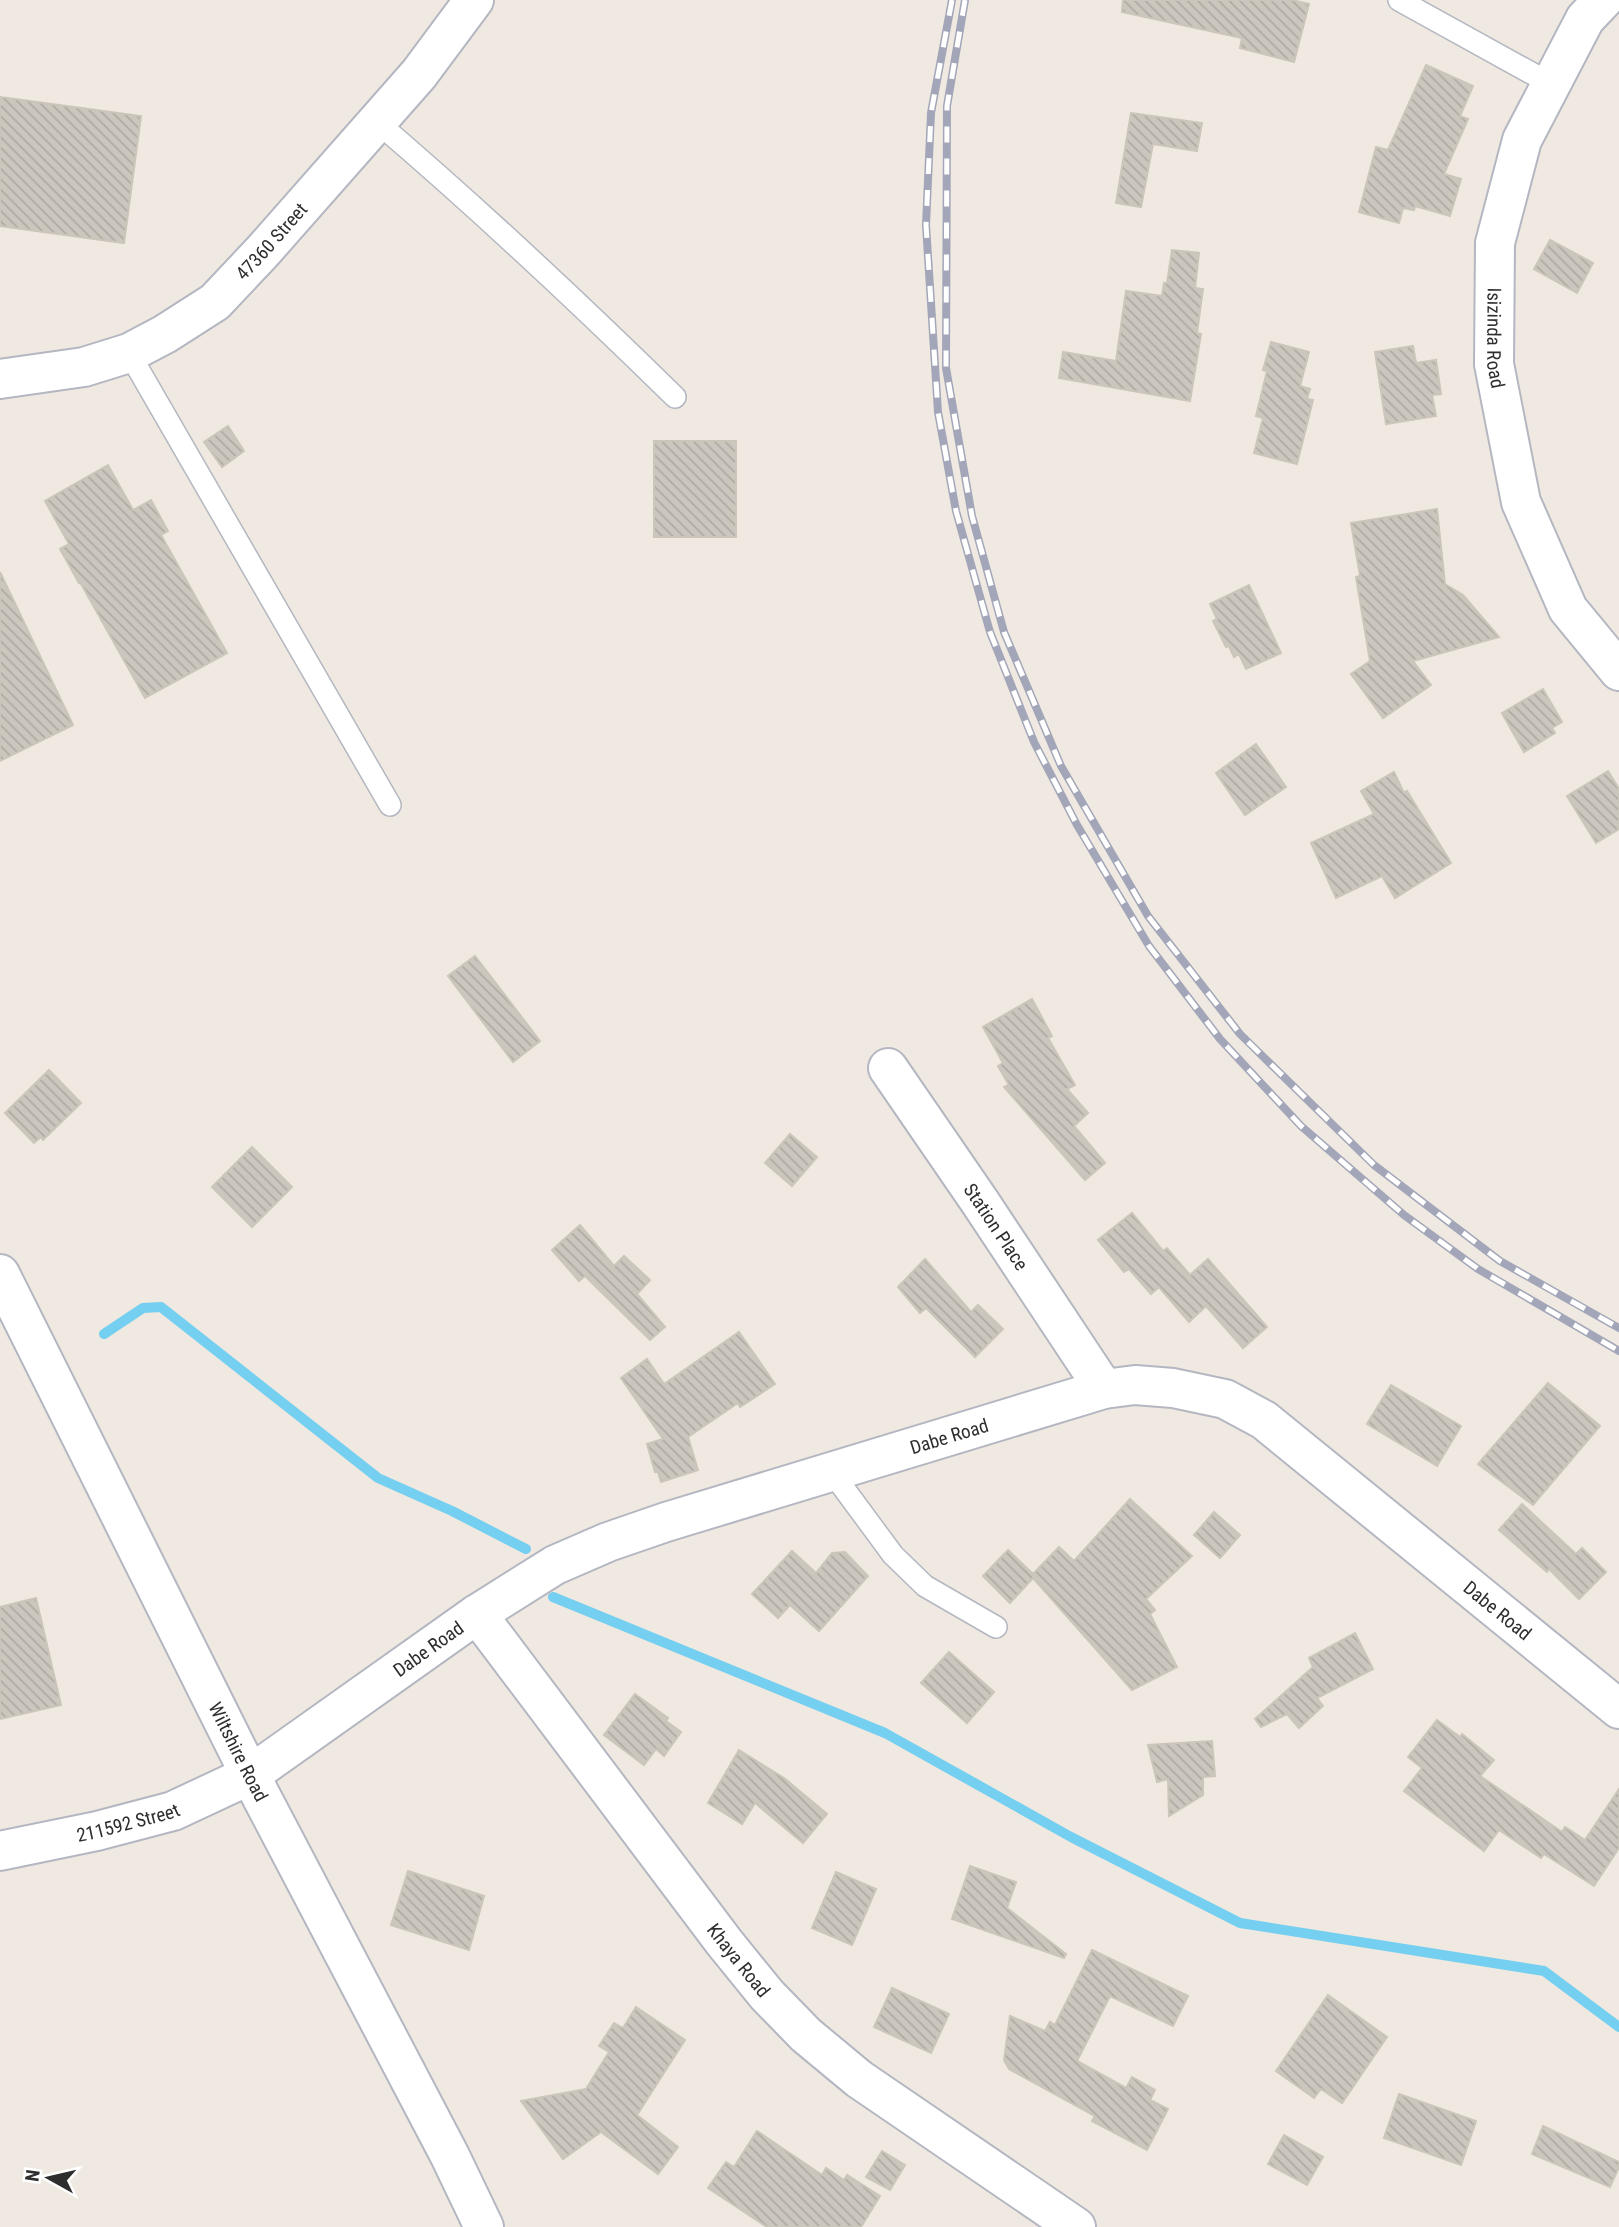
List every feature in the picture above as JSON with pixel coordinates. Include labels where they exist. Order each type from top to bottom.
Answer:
[{"type":"street","name":"47360 Street","points":[[0,379],[84,367],[129,353],[215,302],[419,74],[474,0]]},
{"type":"street","name":"Isizinda Road","points":[[1603,0],[1585,19],[1522,140],[1495,243],[1494,364],[1521,502],[1568,609],[1619,671]]},
{"type":"street","name":"Station Place","points":[[888,1068],[1104,1389]]},
{"type":"street","name":"Wiltshire Road","points":[[0,1274],[250,1775],[450,2156],[484,2227]]},
{"type":"street","name":"Dabe Road","points":[[250,1775],[478,1614],[555,1565],[608,1542],[666,1522],[1104,1389],[1135,1385],[1174,1388],[1225,1399],[1264,1420],[1619,1709]]},
{"type":"street","name":"Khaya Road","points":[[478,1614],[724,1942],[767,1995],[796,2025],[859,2079],[1076,2227]]},
{"type":"street","name":"211592 Street","points":[[0,1851],[97,1831],[173,1811],[250,1775]]},
{"type":"lane","points":[[1399,0],[1551,84]]},
{"type":"lane","points":[[377,122],[470,202],[675,397]]},
{"type":"lane","points":[[129,353],[390,806]]},
{"type":"lane","points":[[831,1471],[893,1555],[925,1586],[996,1627]]},
{"type":"building","points":[[1123,0],[1292,0],[1309,4],[1294,62],[1240,48],[1242,38],[1122,12]]},
{"type":"building","points":[[1426,65],[1473,86],[1460,116],[1468,119],[1444,174],[1461,179],[1450,216],[1415,206],[1414,210],[1403,208],[1399,223],[1359,212],[1376,147],[1388,150]]},
{"type":"building","points":[[0,97],[141,116],[124,243],[0,226]]},
{"type":"building","points":[[1131,113],[1202,123],[1197,151],[1153,144],[1141,207],[1116,203]]},
{"type":"building","points":[[1550,240],[1593,263],[1577,293],[1534,269]]},
{"type":"building","points":[[1172,250],[1199,253],[1195,288],[1203,289],[1197,333],[1201,334],[1190,401],[1059,378],[1063,352],[1116,361],[1126,291],[1162,296],[1164,283],[1167,283]]},
{"type":"building","points":[[1271,342],[1309,352],[1300,386],[1310,389],[1307,399],[1313,400],[1297,464],[1254,453],[1263,418],[1256,416],[1267,371],[1263,370]]},
{"type":"building","points":[[1413,346],[1416,363],[1436,360],[1441,394],[1432,395],[1436,416],[1386,424],[1375,352]]},
{"type":"building","points":[[228,426],[244,451],[222,467],[204,442]]},
{"type":"building","points":[[654,441],[736,441],[736,537],[654,537]]},
{"type":"building","points":[[108,465],[133,510],[151,500],[168,531],[161,535],[227,653],[145,698],[60,549],[69,544],[45,501]]},
{"type":"building","points":[[1437,509],[1445,584],[1463,595],[1499,637],[1413,661],[1431,685],[1383,718],[1351,674],[1370,661],[1356,577],[1360,576],[1351,523]]},
{"type":"building","points":[[0,572],[73,725],[0,761]]},
{"type":"building","points":[[1249,585],[1281,653],[1246,669],[1239,654],[1234,657],[1229,646],[1226,647],[1213,621],[1217,619],[1210,604]]},
{"type":"building","points":[[1543,689],[1562,722],[1552,728],[1555,733],[1524,752],[1502,713]]},
{"type":"building","points":[[1256,744],[1286,787],[1245,815],[1216,773]]},
{"type":"building","points":[[1608,771],[1619,789],[1619,829],[1596,843],[1567,796]]},
{"type":"building","points":[[1394,772],[1404,793],[1407,791],[1451,863],[1395,898],[1382,876],[1336,898],[1311,843],[1374,814],[1361,791]]},
{"type":"building","points":[[475,956],[540,1041],[513,1062],[448,976]]},
{"type":"building","points":[[1032,999],[1052,1036],[1048,1038],[1075,1085],[1067,1089],[1088,1113],[1074,1126],[1105,1163],[1085,1180],[1004,1087],[1009,1085],[998,1066],[1003,1063],[983,1027]]},
{"type":"building","points":[[49,1070],[81,1103],[43,1140],[41,1137],[34,1143],[5,1113]]},
{"type":"building","points":[[790,1134],[817,1157],[792,1186],[765,1163]]},
{"type":"building","points":[[252,1147],[292,1187],[252,1227],[212,1187]]},
{"type":"building","points":[[1132,1213],[1163,1251],[1167,1248],[1190,1275],[1208,1259],[1267,1327],[1243,1348],[1206,1306],[1189,1322],[1159,1287],[1151,1294],[1129,1269],[1124,1272],[1098,1240]]},
{"type":"building","points":[[580,1225],[614,1266],[624,1256],[650,1280],[637,1294],[665,1327],[650,1340],[585,1276],[579,1281],[552,1250]]},
{"type":"building","points":[[925,1259],[971,1312],[978,1305],[1003,1329],[975,1357],[926,1308],[920,1313],[898,1287]]},
{"type":"building","points":[[739,1332],[775,1384],[740,1407],[738,1403],[688,1437],[698,1470],[661,1482],[658,1472],[655,1472],[647,1444],[663,1439],[621,1378],[647,1359],[664,1384]]},
{"type":"building","points":[[1548,1383],[1600,1426],[1533,1505],[1478,1464]]},
{"type":"building","points":[[1391,1385],[1461,1426],[1437,1466],[1367,1424]]},
{"type":"building","points":[[1130,1499],[1192,1556],[1146,1599],[1155,1610],[1150,1614],[1177,1667],[1132,1690],[1033,1578],[1010,1603],[983,1576],[1008,1550],[1033,1574],[1059,1547],[1074,1561]]},
{"type":"building","points":[[1522,1504],[1576,1554],[1582,1548],[1606,1572],[1579,1599],[1549,1569],[1547,1572],[1499,1530]]},
{"type":"building","points":[[1214,1512],[1240,1535],[1220,1558],[1194,1535]]},
{"type":"building","points":[[792,1551],[816,1573],[832,1553],[845,1552],[868,1576],[819,1631],[790,1605],[778,1618],[752,1594]]},
{"type":"building","points":[[36,1598],[61,1705],[0,1719],[0,1607]]},
{"type":"building","points":[[1355,1633],[1373,1669],[1317,1698],[1323,1706],[1299,1728],[1287,1714],[1261,1727],[1255,1719],[1313,1667],[1309,1658]]},
{"type":"building","points":[[949,1652],[994,1692],[967,1723],[921,1683]]},
{"type":"building","points":[[635,1694],[668,1718],[666,1721],[681,1732],[664,1756],[656,1749],[644,1765],[604,1735]]},
{"type":"building","points":[[1437,1720],[1460,1737],[1462,1734],[1494,1760],[1480,1776],[1562,1832],[1565,1827],[1585,1840],[1619,1789],[1619,1848],[1594,1886],[1544,1854],[1541,1858],[1499,1830],[1484,1851],[1404,1791],[1422,1768],[1408,1757]]},
{"type":"building","points":[[1212,1741],[1215,1776],[1203,1777],[1203,1795],[1169,1816],[1168,1779],[1157,1782],[1148,1745]]},
{"type":"building","points":[[739,1750],[784,1778],[827,1814],[803,1843],[755,1803],[742,1824],[708,1803]]},
{"type":"building","points":[[970,1866],[1016,1882],[1007,1908],[1066,1954],[1064,1958],[952,1919]]},
{"type":"building","points":[[408,1871],[484,1896],[469,1950],[391,1925]]},
{"type":"building","points":[[836,1872],[876,1889],[852,1945],[812,1928]]},
{"type":"building","points":[[1092,1950],[1188,1996],[1173,2026],[1110,1996],[1077,2061],[1126,2088],[1132,2077],[1155,2090],[1150,2100],[1168,2109],[1147,2150],[1092,2121],[1095,2116],[1009,2069],[1004,2060],[1010,2016],[1045,2031],[1050,2022],[1055,2025]]},
{"type":"building","points":[[892,1988],[949,2014],[931,2053],[874,2027]]},
{"type":"building","points":[[1328,1995],[1387,2037],[1342,2103],[1321,2089],[1314,2098],[1276,2071]]},
{"type":"building","points":[[636,2007],[685,2040],[637,2115],[678,2147],[658,2174],[601,2132],[563,2159],[521,2101],[586,2089],[609,2052],[599,2046],[614,2023],[623,2028]]},
{"type":"building","points":[[1399,2094],[1476,2121],[1461,2165],[1384,2138]]},
{"type":"building","points":[[1543,2126],[1619,2162],[1610,2187],[1532,2154]]},
{"type":"building","points":[[757,2131],[822,2175],[826,2168],[844,2180],[847,2175],[880,2196],[861,2227],[767,2227],[708,2188],[726,2162],[734,2167]]},
{"type":"building","points":[[1284,2135],[1323,2157],[1307,2185],[1268,2164]]},
{"type":"building","points":[[882,2151],[905,2165],[890,2190],[866,2177]]},
{"type":"waterway","points":[[104,1334],[143,1308],[161,1307],[378,1478],[452,1511],[526,1549]]},
{"type":"waterway","points":[[553,1597],[885,1733],[1071,1837],[1240,1923],[1544,1971],[1619,2027]]},
{"type":"railway","points":[[952,0],[931,113],[926,225],[938,412],[956,511],[990,632],[1034,742],[1077,825],[1149,946],[1220,1039],[1301,1126],[1404,1215],[1478,1269],[1619,1351]]},
{"type":"railway","points":[[965,0],[947,106],[946,368],[972,516],[1004,632],[1061,766],[1148,916],[1240,1034],[1374,1165],[1500,1261],[1619,1328]]}]
